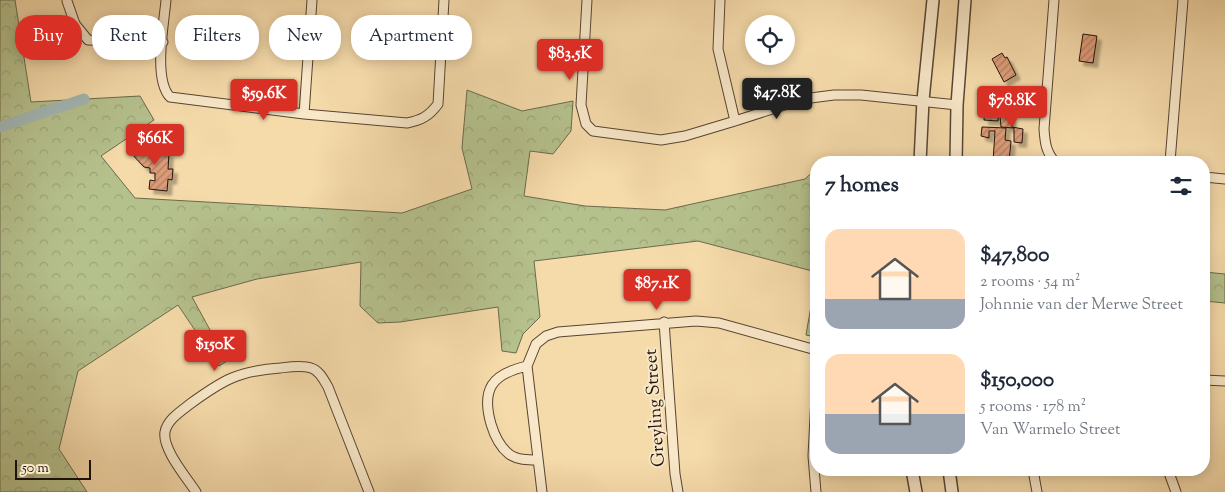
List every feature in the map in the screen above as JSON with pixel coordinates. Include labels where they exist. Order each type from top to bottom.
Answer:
[{"type":"street","points":[[165,15],[166,0]]},
{"type":"street","points":[[304,114],[312,0]]},
{"type":"street","points":[[162,60],[161,69],[166,92],[176,98],[304,114],[407,123],[421,120],[430,115],[438,104],[444,0]]},
{"type":"street","points":[[587,0],[582,115],[586,124],[593,131],[603,134],[661,140],[685,136],[803,98],[834,95],[923,100],[957,105]]},
{"type":"street","points":[[720,0],[718,49],[735,121]]},
{"type":"street","points":[[920,156],[923,100],[934,0]]},
{"type":"street","points":[[956,156],[957,105],[965,0]]},
{"type":"street","points":[[1051,156],[1045,144],[1044,129],[1054,0]]},
{"type":"street","points":[[1170,156],[1183,0]]},
{"type":"street","points":[[67,1],[75,24],[88,40],[92,40]]},
{"type":"street","points":[[1210,178],[1225,179]]},
{"type":"street","points":[[542,492],[527,366],[536,344],[546,336],[558,332],[664,322],[696,321],[719,323],[810,348]]},
{"type":"street","name":"Greyling Street","points":[[664,322],[675,474],[678,492]]},
{"type":"street","points":[[527,366],[514,369],[494,382],[488,391],[486,408],[493,428],[509,454],[525,460],[538,460]]},
{"type":"street","points":[[196,492],[165,442],[165,431],[179,412],[224,380],[242,373],[263,369],[311,368],[320,374],[328,387],[369,492]]},
{"type":"street","points":[[1210,380],[1225,381]]},
{"type":"street","points":[[815,476],[816,492]]},
{"type":"street","points":[[913,476],[916,492]]},
{"type":"street","points":[[950,476],[952,492]]},
{"type":"street","points":[[1034,476],[1037,492]]},
{"type":"street","points":[[1170,476],[1176,492]]},
{"type":"green space","points":[[0,0],[15,0],[17,15],[15,15],[15,60],[24,60],[31,102],[140,96],[154,120],[101,156],[135,198],[402,213],[472,189],[462,148],[467,90],[522,111],[573,101],[571,131],[553,154],[530,151],[524,196],[585,206],[665,210],[805,179],[810,174],[810,270],[698,241],[534,261],[540,317],[523,334],[516,353],[502,351],[498,307],[400,322],[378,323],[360,306],[361,262],[257,279],[192,297],[227,361],[219,366],[178,305],[78,371],[59,449],[87,492],[0,492]]},
{"type":"green space","points":[[1210,273],[1225,274],[1225,303],[1210,302]]},
{"type":"green space","points":[[810,312],[810,336],[806,335]]},
{"type":"building","points":[[1083,34],[1097,36],[1093,63],[1079,61]]},
{"type":"building","points":[[1002,53],[1005,58],[1007,57],[1016,75],[1004,82],[992,59]]},
{"type":"building","points":[[985,90],[999,93],[998,121],[984,120]]},
{"type":"building","points":[[1000,116],[1011,116],[1012,127],[1023,129],[1022,143],[1014,142],[1014,128],[1001,127]]},
{"type":"building","points":[[982,127],[1006,128],[1005,140],[1011,141],[1010,156],[993,156],[995,131],[989,131],[989,138],[981,136]]},
{"type":"building","points":[[143,142],[150,151],[169,153],[168,169],[173,169],[172,180],[168,179],[167,191],[149,189],[150,180],[155,181],[155,173],[150,173],[150,168],[144,167],[131,153]]},
{"type":"waterway","points":[[0,127],[84,99]]}]
